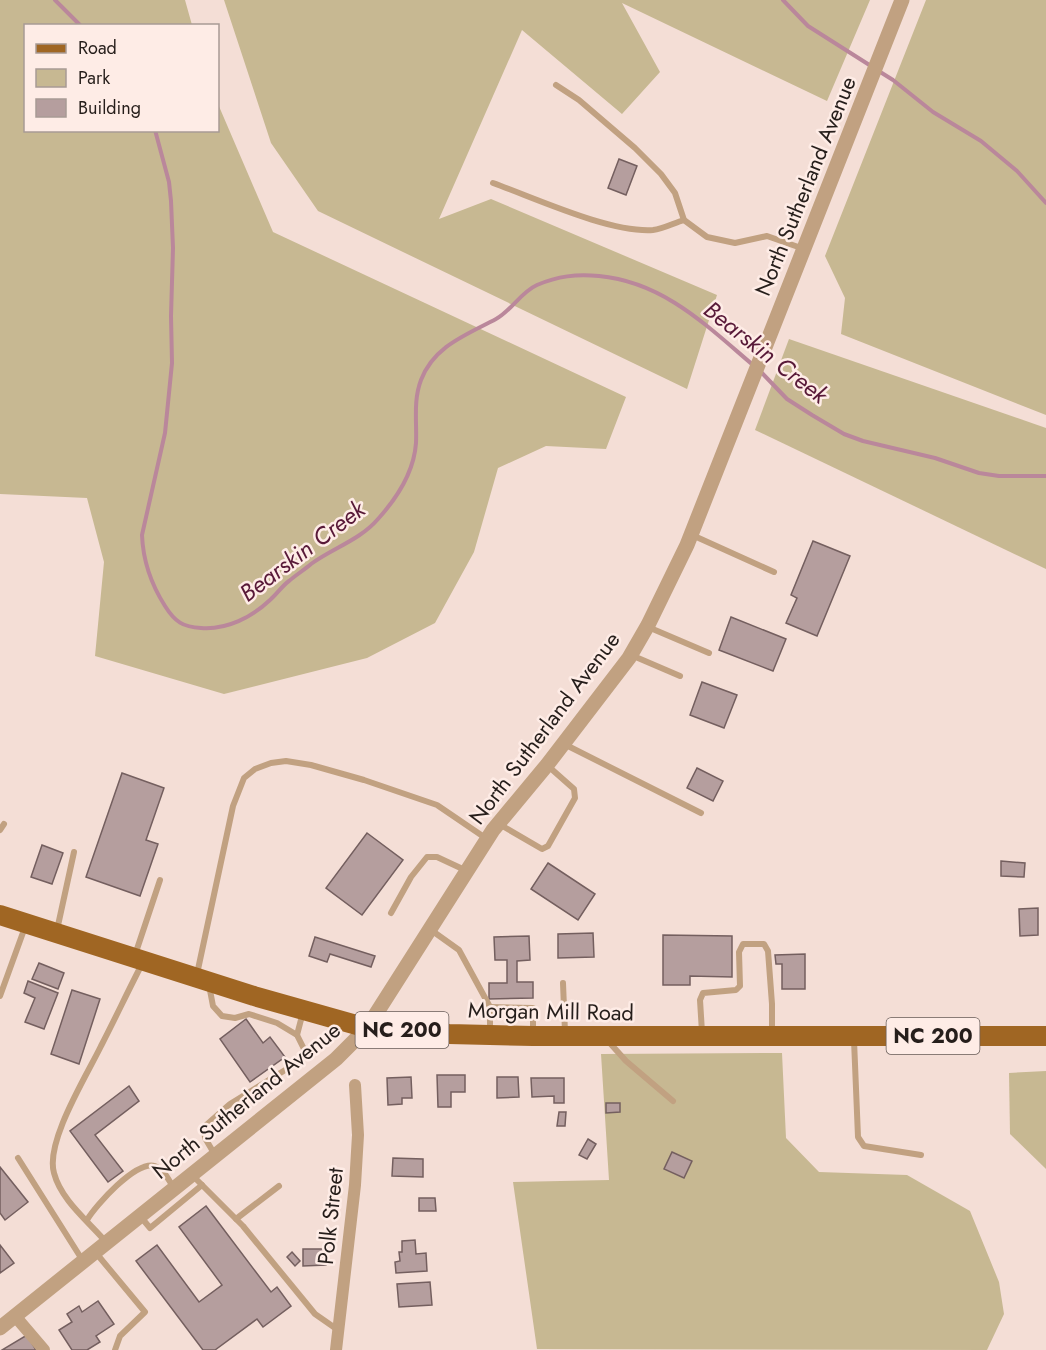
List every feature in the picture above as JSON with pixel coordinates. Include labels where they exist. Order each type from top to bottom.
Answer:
[{"type":"main road","name":"Morgan Mill Road","points":[[0,915],[202,980],[367,1028],[490,1035],[565,1036],[1046,1036]]},
{"type":"street","name":"North Sutherland Avenue","points":[[0,1328],[174,1188],[197,1180],[215,1155],[336,1059],[367,1028],[498,824],[564,744],[631,655],[691,535],[902,0]]},
{"type":"street","name":"Polk Street","points":[[336,1350],[355,1185],[358,1135],[355,1085]]},
{"type":"street","points":[[15,1316],[44,1350]]},
{"type":"lane","points":[[556,85],[579,100],[661,174],[675,194],[684,220],[707,237],[735,243],[767,236],[805,249]]},
{"type":"lane","points":[[493,183],[593,219],[635,230],[656,230],[684,220]]},
{"type":"lane","points":[[691,535],[774,572]]},
{"type":"lane","points":[[647,626],[710,653]]},
{"type":"lane","points":[[631,655],[680,676]]},
{"type":"lane","points":[[564,744],[701,813]]},
{"type":"lane","points":[[215,1155],[205,1138],[204,1127],[230,1104],[303,1059],[305,1051],[297,1035],[277,1023],[249,1014],[235,1018],[222,1016],[213,1006],[202,980],[233,806],[244,778],[255,769],[271,762],[286,761],[311,765],[437,805],[487,840]]},
{"type":"lane","points":[[498,824],[542,849],[548,846],[575,798],[574,789],[547,765]]},
{"type":"lane","points":[[56,933],[74,852]]},
{"type":"lane","points":[[391,912],[411,876],[427,857],[437,857],[468,871]]},
{"type":"lane","points":[[95,1252],[87,1220],[61,1189],[54,1173],[52,1160],[66,1114],[138,960],[160,880]]},
{"type":"lane","points":[[0,996],[26,924]]},
{"type":"lane","points":[[430,929],[459,950],[490,1007],[490,1035]]},
{"type":"lane","points":[[702,1036],[700,1000],[703,993],[736,990],[740,986],[739,952],[743,944],[764,944],[768,951],[772,1036]]},
{"type":"lane","points":[[563,983],[565,1036]]},
{"type":"lane","points":[[490,1007],[533,1008],[533,1035]]},
{"type":"lane","points":[[297,1035],[304,1010]]},
{"type":"lane","points":[[603,1036],[626,1061],[673,1101]]},
{"type":"lane","points":[[854,1036],[858,1137],[864,1146],[921,1155]]},
{"type":"lane","points":[[18,1158],[145,1312],[120,1336],[115,1350]]},
{"type":"lane","points":[[87,1220],[103,1198],[143,1167],[153,1165],[160,1169],[174,1188]]},
{"type":"lane","points":[[139,1216],[150,1228],[197,1180],[236,1219],[315,1314],[338,1330]]},
{"type":"lane","points":[[236,1219],[279,1186]]},
{"type":"green space","points":[[0,0],[185,0],[192,24],[24,24],[24,132],[219,132],[219,106],[273,232],[626,397],[606,449],[546,446],[498,468],[474,552],[435,623],[367,658],[224,694],[95,656],[104,562],[87,498],[0,494]]},
{"type":"green space","points":[[224,0],[870,0],[827,101],[622,3],[660,72],[622,114],[522,30],[439,219],[491,199],[717,295],[687,389],[318,211],[271,143]]},
{"type":"green space","points":[[926,0],[1046,0],[1046,415],[841,334],[845,298],[825,256]]},
{"type":"green space","points":[[789,339],[1046,428],[1046,569],[755,430]]},
{"type":"green space","points":[[782,1053],[786,1138],[819,1172],[907,1175],[970,1211],[999,1282],[1004,1314],[987,1350],[537,1349],[513,1182],[609,1180],[601,1054]]},
{"type":"green space","points":[[1046,1071],[1046,1169],[1010,1134],[1009,1073]]},
{"type":"building","points":[[619,159],[637,166],[626,195],[608,188]]},
{"type":"building","points":[[813,541],[850,556],[817,636],[786,623],[797,598],[791,595]]},
{"type":"building","points":[[731,617],[786,639],[773,671],[719,650]]},
{"type":"building","points":[[702,682],[737,695],[724,728],[690,715]]},
{"type":"building","points":[[697,768],[723,781],[713,801],[687,788]]},
{"type":"building","points":[[122,773],[164,788],[146,840],[158,844],[140,896],[86,877]]},
{"type":"building","points":[[367,833],[403,860],[362,915],[326,888]]},
{"type":"building","points":[[42,845],[63,853],[52,884],[31,877]]},
{"type":"building","points":[[1001,861],[1025,863],[1024,877],[1001,876]]},
{"type":"building","points":[[548,863],[595,894],[578,920],[531,889]]},
{"type":"building","points":[[1038,908],[1038,935],[1020,936],[1019,909]]},
{"type":"building","points":[[593,933],[594,957],[558,958],[558,934]]},
{"type":"building","points":[[663,935],[732,936],[732,977],[690,976],[690,985],[663,985]]},
{"type":"building","points":[[529,936],[530,960],[517,961],[517,982],[533,982],[533,998],[489,999],[489,983],[507,983],[507,960],[495,960],[494,937]]},
{"type":"building","points":[[315,937],[375,956],[371,967],[330,954],[327,962],[309,956]]},
{"type":"building","points":[[805,954],[805,989],[782,989],[782,964],[776,964],[775,955]]},
{"type":"building","points":[[39,963],[64,973],[58,989],[32,979]]},
{"type":"building","points":[[28,981],[58,993],[44,1029],[25,1022],[35,998],[24,993]]},
{"type":"building","points":[[72,990],[100,999],[79,1064],[51,1054]]},
{"type":"building","points":[[246,1019],[263,1043],[270,1037],[285,1057],[250,1082],[220,1039]]},
{"type":"building","points":[[437,1075],[465,1075],[465,1092],[451,1092],[451,1107],[438,1107]]},
{"type":"building","points":[[411,1077],[412,1098],[402,1098],[402,1104],[388,1105],[387,1078]]},
{"type":"building","points":[[497,1077],[518,1077],[519,1097],[497,1098]]},
{"type":"building","points":[[531,1078],[564,1078],[564,1103],[554,1103],[554,1096],[532,1097]]},
{"type":"building","points":[[129,1086],[139,1101],[95,1135],[123,1171],[108,1182],[70,1131]]},
{"type":"building","points":[[606,1103],[620,1103],[620,1112],[606,1113]]},
{"type":"building","points":[[559,1112],[566,1112],[565,1126],[557,1126]]},
{"type":"building","points":[[588,1139],[596,1144],[587,1159],[579,1155]]},
{"type":"building","points":[[672,1152],[692,1161],[684,1178],[664,1169]]},
{"type":"building","points":[[393,1158],[423,1159],[423,1177],[392,1176]]},
{"type":"building","points":[[0,1167],[28,1202],[5,1220],[0,1213]]},
{"type":"building","points":[[419,1198],[435,1198],[436,1211],[419,1211]]},
{"type":"building","points":[[206,1206],[271,1292],[277,1287],[291,1306],[263,1327],[257,1319],[215,1350],[203,1350],[136,1261],[157,1245],[199,1302],[222,1285],[179,1227]]},
{"type":"building","points":[[415,1240],[416,1254],[426,1253],[427,1271],[396,1273],[395,1262],[400,1261],[399,1252],[402,1252],[402,1241]]},
{"type":"building","points":[[0,1245],[14,1263],[0,1273]]},
{"type":"building","points":[[303,1249],[326,1249],[326,1265],[303,1266]]},
{"type":"building","points":[[292,1252],[300,1261],[295,1266],[287,1257]]},
{"type":"building","points":[[430,1282],[432,1305],[399,1307],[397,1284]]},
{"type":"building","points":[[98,1301],[114,1324],[96,1336],[100,1342],[87,1350],[72,1350],[59,1330],[72,1322],[67,1314],[79,1306],[82,1312]]},
{"type":"building","points":[[27,1335],[36,1350],[2,1350]]},
{"type":"waterway","name":"Bearskin Creek","points":[[55,0],[79,24]]},
{"type":"waterway","points":[[783,0],[808,26],[871,66]]},
{"type":"waterway","points":[[877,70],[933,112],[981,141],[1017,171],[1046,203]]},
{"type":"waterway","name":"Bearskin Creek","points":[[156,132],[169,182],[171,201],[172,363],[165,433],[142,535],[146,563],[156,589],[172,616],[184,625],[220,627],[247,617],[319,558],[355,538],[371,526],[398,493],[412,464],[416,443],[417,396],[427,368],[434,358],[452,343],[501,316],[526,292],[537,285],[567,276],[583,275],[622,280],[643,287],[682,308],[753,365]]},
{"type":"waterway","name":"Bearskin Creek","points":[[761,372],[787,399],[844,434],[863,441],[935,458],[979,473],[999,476],[1046,476]]}]
